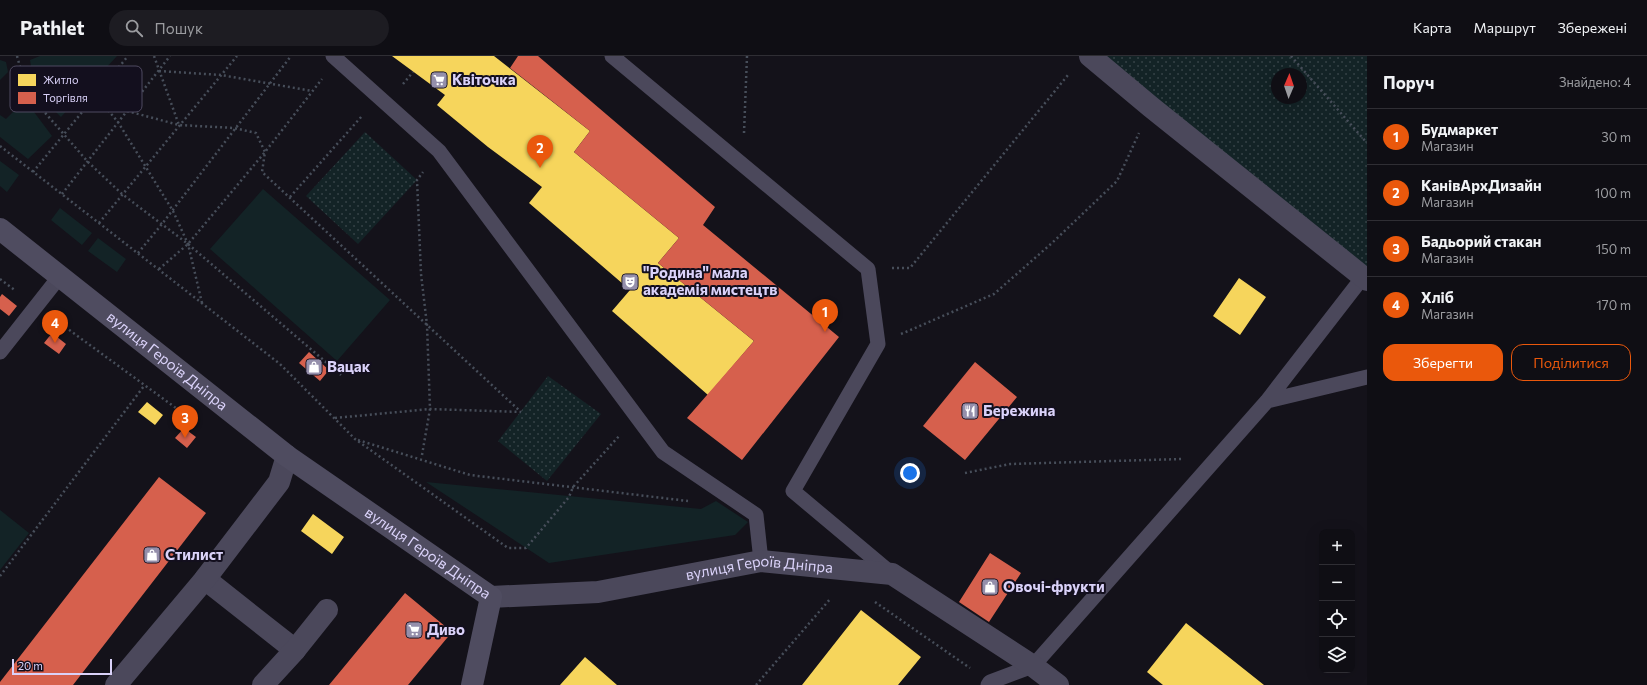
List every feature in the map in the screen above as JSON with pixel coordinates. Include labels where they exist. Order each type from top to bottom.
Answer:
[{"type":"street","points":[[1090,56],[1151,107],[1365,278]]},
{"type":"street","name":"вулиця Героїв Дніпра","points":[[0,229],[287,456],[491,597],[598,592],[761,561],[892,574],[1033,666],[1058,685]]},
{"type":"street","points":[[116,685],[205,579],[279,482],[287,456]]},
{"type":"street","points":[[205,579],[295,650]]},
{"type":"street","points":[[472,685],[491,597]]},
{"type":"street","points":[[263,685],[295,650],[328,610]]},
{"type":"lane","points":[[612,56],[868,269],[878,344],[793,491],[892,574]]},
{"type":"lane","points":[[335,58],[439,151],[663,452],[756,515],[761,561]]},
{"type":"lane","points":[[0,352],[60,276]]},
{"type":"lane","points":[[989,684],[1033,666],[1267,401],[1365,278]]},
{"type":"lane","points":[[1267,401],[1367,377]]},
{"type":"path","points":[[17,56],[20,66]]},
{"type":"path","points":[[120,66],[128,56]]},
{"type":"path","points":[[154,56],[179,125]]},
{"type":"path","points":[[142,92],[170,56]]},
{"type":"path","points":[[99,223],[237,56]]},
{"type":"path","points":[[138,253],[173,211],[234,128],[291,56]]},
{"type":"path","points":[[743,165],[747,56]]},
{"type":"path","points":[[1291,56],[1367,142]]},
{"type":"path","points":[[159,269],[188,244],[265,152],[312,91],[335,58]]},
{"type":"path","points":[[159,71],[221,75],[312,91]]},
{"type":"path","points":[[868,269],[910,268],[1069,74]]},
{"type":"path","points":[[290,198],[378,97]]},
{"type":"path","points":[[878,344],[994,294],[1000,289],[1052,243],[1117,181],[1151,107]]},
{"type":"path","points":[[45,112],[88,162],[122,194],[188,244],[341,375]]},
{"type":"path","points":[[33,172],[83,112]]},
{"type":"path","points":[[110,112],[118,122],[146,165],[173,211],[188,244],[202,303]]},
{"type":"path","points":[[62,194],[126,112]]},
{"type":"path","points":[[131,112],[179,125],[234,128],[256,134],[265,152],[262,172],[521,412],[430,409],[335,418]]},
{"type":"path","points":[[0,146],[280,364],[356,439],[508,548],[526,548],[569,497],[573,487],[637,416]]},
{"type":"path","points":[[422,455],[430,409],[427,325],[421,274],[418,180],[439,151]]},
{"type":"path","points":[[0,576],[144,386]]},
{"type":"path","points":[[356,439],[470,475],[692,501],[724,493]]},
{"type":"path","points":[[965,473],[1010,464],[1216,458]]},
{"type":"path","points":[[756,685],[835,593]]},
{"type":"path","points":[[870,599],[989,684]]},
{"type":"shaded area","points":[[40,56],[117,56],[108,66],[31,66],[30,60]]},
{"type":"shaded area","points":[[1090,56],[1367,56],[1367,280]]},
{"type":"shaded area","points":[[0,60],[6,62],[8,72],[0,80]]},
{"type":"shaded area","points":[[13,112],[34,112],[52,136],[28,159],[0,137],[0,115],[6,119]]},
{"type":"shaded area","points":[[56,112],[66,112],[61,117]]},
{"type":"shaded area","points":[[365,132],[417,180],[358,244],[306,196]]},
{"type":"shaded area","points":[[0,161],[19,175],[7,192],[0,186]]},
{"type":"shaded area","points":[[263,189],[390,300],[337,361],[210,249]]},
{"type":"shaded area","points":[[60,208],[92,233],[82,245],[51,220]]},
{"type":"shaded area","points":[[98,238],[126,259],[117,272],[88,251]]},
{"type":"shaded area","points":[[548,376],[601,414],[547,481],[498,441]]},
{"type":"shaded area","points":[[426,482],[701,509],[716,501],[748,522],[735,535],[549,563]]},
{"type":"shaded area","points":[[0,510],[29,533],[0,570]]},
{"type":"building: Житло","points":[[392,56],[494,56],[590,131],[574,152],[679,238],[658,263],[754,341],[708,395],[612,311],[630,290],[529,203],[542,187],[488,147],[437,105],[445,95]]},
{"type":"building: Житло","points":[[1239,278],[1266,297],[1240,335],[1213,316]]},
{"type":"building: Житло","points":[[147,402],[163,415],[155,425],[138,412]]},
{"type":"building: Житло","points":[[313,514],[344,537],[332,554],[301,531]]},
{"type":"building: Житло","points":[[861,610],[921,657],[898,685],[802,685]]},
{"type":"building: Житло","points":[[1186,623],[1264,685],[1163,685],[1147,672]]},
{"type":"building: Житло","points":[[585,657],[617,685],[560,685]]},
{"type":"building: Торгівля","points":[[518,56],[538,56],[715,207],[703,225],[839,337],[742,460],[687,418],[754,341],[658,263],[679,238],[574,152],[590,131],[510,68]]},
{"type":"building: Торгівля","points":[[2,294],[17,306],[9,316],[0,309],[0,297]]},
{"type":"building: Торгівля","points":[[52,333],[66,344],[59,354],[44,343]]},
{"type":"building: Торгівля","name":"Вацак","points":[[309,352],[329,370],[320,381],[299,363]]},
{"type":"building: Торгівля","name":"Бережина","points":[[975,362],[1017,397],[965,460],[923,426]]},
{"type":"building: Торгівля","points":[[184,428],[196,437],[187,448],[175,438]]},
{"type":"building: Торгівля","points":[[159,477],[206,513],[73,685],[0,685],[0,682]]},
{"type":"building: Торгівля","name":"Овочі-фрукти","points":[[990,553],[1021,573],[989,622],[959,602]]},
{"type":"building: Торгівля","points":[[405,593],[452,632],[408,685],[329,685]]},
{"type":"place","name":"Квіточка","points":[[439,80]]},
{"type":"place","name":"КанівАрхДизайн","points":[[540,168]]},
{"type":"place","name":"\"Родина\" мала академія мистецтв","points":[[630,282]]},
{"type":"place","name":"Будмаркет","points":[[825,332]]},
{"type":"place","name":"Хліб","points":[[55,343]]},
{"type":"place","name":"Вацак","points":[[314,367]]},
{"type":"place","name":"Бережина","points":[[970,411]]},
{"type":"place","name":"Бадьорий стакан","points":[[185,438]]},
{"type":"place","name":"Стилист","points":[[152,555]]},
{"type":"place","name":"Овочі-фрукти","points":[[990,587]]},
{"type":"place","name":"Диво","points":[[414,630]]}]
